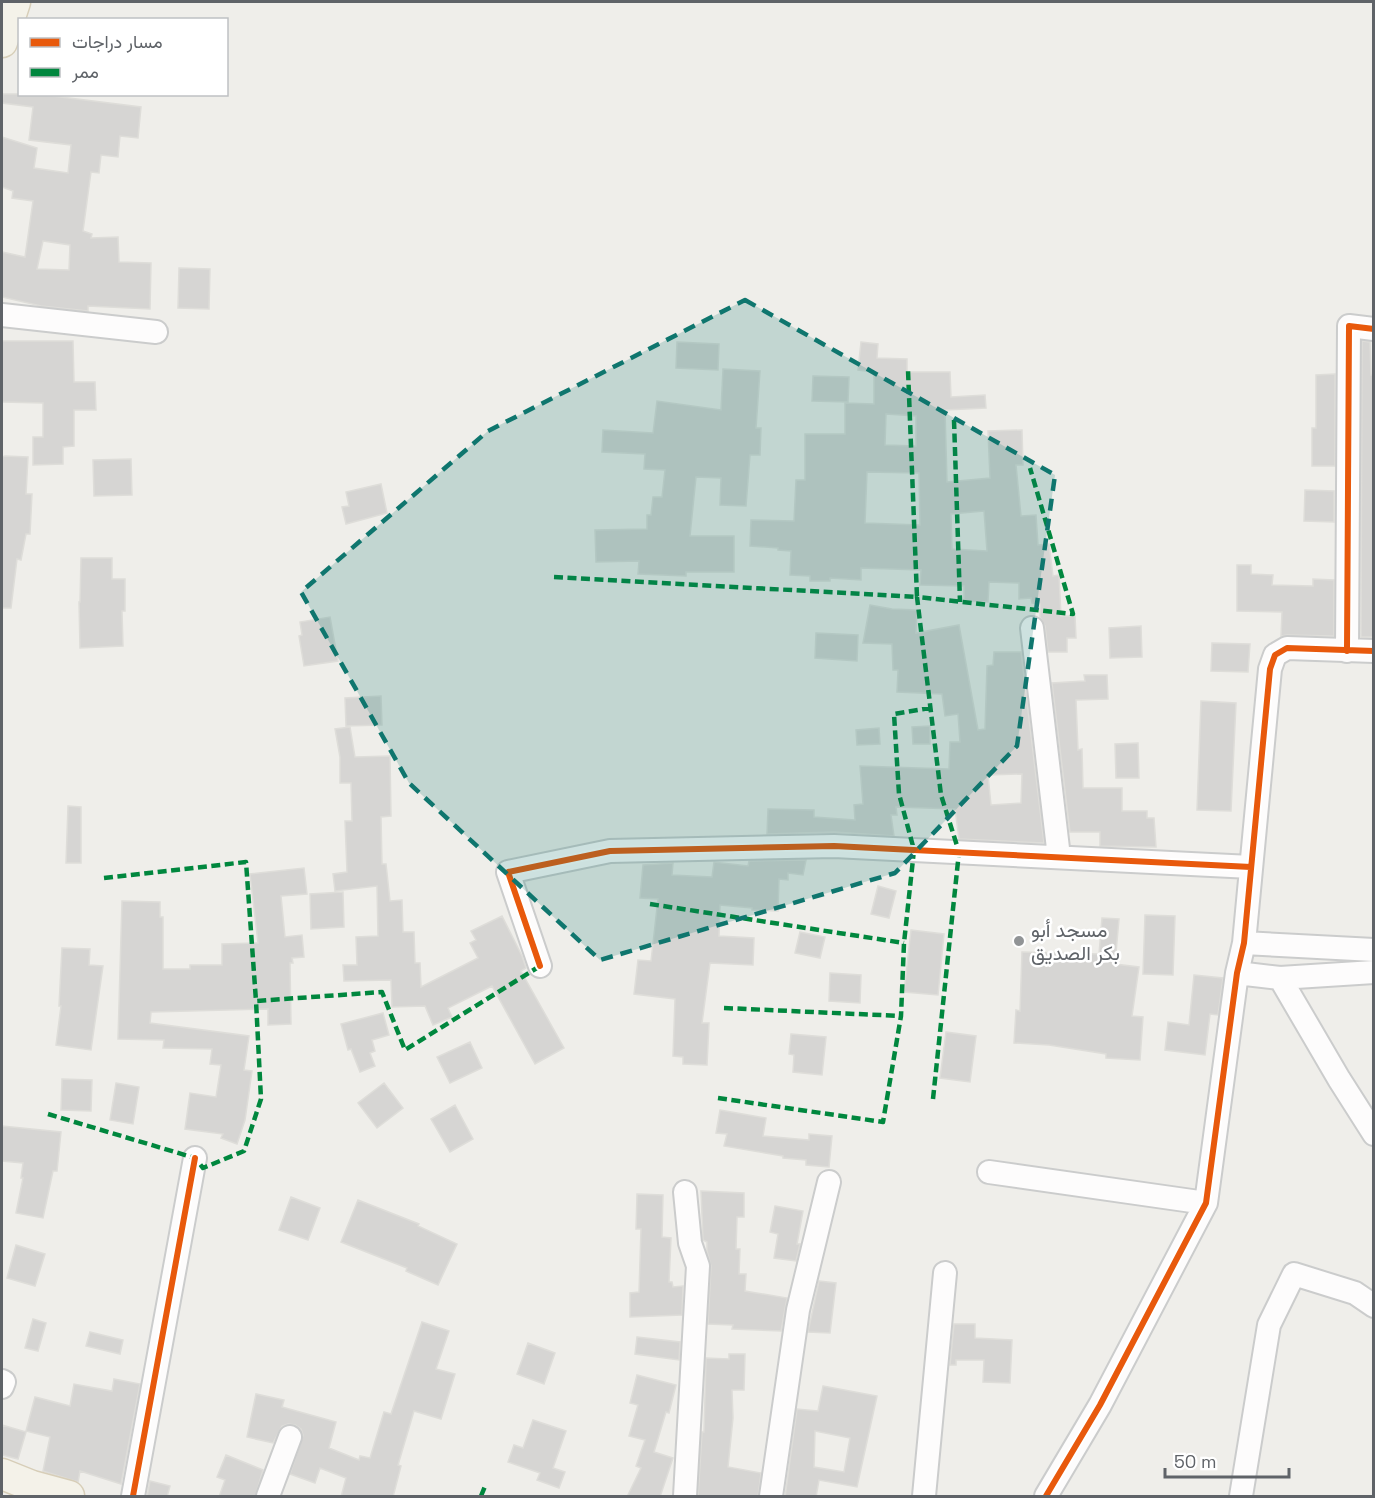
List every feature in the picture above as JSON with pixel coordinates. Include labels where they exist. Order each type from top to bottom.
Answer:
[{"type":"main road","points":[[2,42],[15,2]]},
{"type":"main road","points":[[2,1474],[29,1491],[69,1497]]},
{"type":"street","points":[[2,315],[156,332]]},
{"type":"street","points":[[1347,651],[1349,326],[1374,328]]},
{"type":"street","points":[[1032,628],[1059,857]]},
{"type":"street","points":[[1046,1497],[1100,1406],[1206,1203],[1237,973],[1244,943],[1270,669],[1275,655],[1287,648],[1374,651]]},
{"type":"street","points":[[540,966],[508,872],[610,851],[834,846],[1251,867]]},
{"type":"street","points":[[1244,943],[1354,951],[1374,950]]},
{"type":"street","points":[[1237,973],[1280,978],[1374,972]]},
{"type":"street","points":[[1280,978],[1374,1134]]},
{"type":"street","points":[[133,1497],[195,1158]]},
{"type":"street","points":[[989,1172],[1206,1203]]},
{"type":"street","points":[[771,1497],[798,1310],[829,1182]]},
{"type":"street","points":[[685,1192],[690,1243],[698,1266],[685,1497]]},
{"type":"street","points":[[924,1497],[945,1273]]},
{"type":"street","points":[[1241,1497],[1269,1325],[1294,1274],[1355,1293],[1374,1306]]},
{"type":"street","points":[[2,1381],[4,1382],[2,1387]]},
{"type":"street","points":[[268,1497],[290,1437]]},
{"type":"highlighted area","points":[[745,300],[1055,475],[1017,746],[895,873],[600,960],[409,783],[301,592],[488,431]]},
{"type":"building","points":[[3,94],[53,96],[141,107],[138,138],[120,136],[118,157],[101,155],[99,173],[91,172],[83,231],[92,234],[91,238],[118,237],[119,262],[151,263],[150,309],[88,306],[88,311],[41,306],[2,297],[2,252],[25,257],[33,201],[12,198],[13,191],[2,187],[2,137],[37,148],[34,168],[68,173],[71,145],[29,140],[33,107],[2,103]],"holes":[[[43,241],[70,245],[69,270],[37,269]]]},
{"type":"building","points":[[179,268],[210,269],[209,309],[178,308]]},
{"type":"building","points":[[2,341],[73,341],[74,382],[95,382],[96,410],[74,410],[74,446],[63,447],[63,464],[33,465],[33,437],[43,437],[43,403],[2,402]]},
{"type":"building","points":[[1362,341],[1370,342],[1371,375],[1374,375],[1374,637],[1361,637]]},
{"type":"building","points":[[677,342],[719,344],[718,370],[676,368]]},
{"type":"building","points":[[861,342],[878,344],[877,358],[907,359],[907,372],[950,372],[951,397],[985,395],[986,408],[945,410],[947,482],[990,478],[988,431],[1022,430],[1023,465],[1016,465],[1021,516],[1036,515],[1038,545],[1049,544],[1053,576],[1059,575],[1061,616],[1075,616],[1076,638],[1067,638],[1067,652],[1048,652],[1045,626],[1040,617],[1040,604],[1032,603],[1031,598],[1019,599],[1019,583],[989,582],[988,602],[964,601],[964,586],[920,585],[921,570],[861,568],[861,580],[830,578],[830,581],[810,581],[810,576],[790,575],[791,551],[750,546],[751,520],[794,521],[796,480],[805,480],[805,434],[845,434],[845,403],[874,404],[874,372],[858,370]],"holes":[[[886,414],[916,416],[916,446],[885,445]],[[867,472],[919,473],[920,525],[865,523]],[[984,511],[987,551],[952,549],[951,514]]]},
{"type":"building","points":[[723,369],[760,371],[756,428],[761,428],[760,455],[750,455],[746,506],[720,505],[721,478],[696,477],[690,536],[734,536],[734,572],[686,572],[686,576],[638,574],[639,561],[596,562],[595,530],[647,529],[647,515],[651,515],[653,497],[662,497],[665,470],[644,469],[645,454],[602,452],[603,430],[653,433],[657,401],[721,410]]},
{"type":"building","points":[[1335,374],[1335,466],[1312,466],[1312,428],[1316,428],[1316,375]]},
{"type":"building","points":[[813,376],[849,377],[848,402],[812,401]]},
{"type":"building","points":[[2,457],[28,457],[26,494],[32,494],[30,534],[26,534],[21,560],[17,559],[11,608],[2,608]]},
{"type":"building","points":[[131,459],[132,495],[94,496],[93,460]]},
{"type":"building","points":[[381,484],[387,513],[346,524],[342,507],[349,506],[346,492]]},
{"type":"building","points":[[1305,490],[1334,491],[1334,522],[1304,521]]},
{"type":"building","points":[[81,558],[112,558],[112,579],[125,579],[125,611],[122,611],[123,646],[80,648]]},
{"type":"building","points":[[1237,565],[1251,565],[1251,574],[1273,575],[1272,585],[1313,586],[1313,579],[1334,580],[1334,636],[1281,636],[1282,612],[1237,611]]},
{"type":"building","points":[[870,605],[917,610],[916,633],[959,625],[978,730],[985,729],[987,666],[993,665],[994,652],[1021,652],[1044,843],[959,839],[955,809],[896,807],[897,815],[891,815],[894,836],[834,832],[767,834],[768,809],[814,810],[814,817],[855,820],[854,805],[863,804],[860,766],[949,769],[950,742],[960,742],[958,714],[945,716],[942,694],[897,692],[898,670],[893,670],[892,644],[863,643]],"holes":[[[1022,774],[1021,803],[991,805],[988,775]]]},
{"type":"building","points":[[330,617],[338,661],[304,666],[299,636],[302,635],[300,622]]},
{"type":"building","points":[[1141,626],[1142,657],[1110,658],[1109,628]]},
{"type":"building","points":[[816,633],[858,635],[857,661],[815,658]]},
{"type":"building","points":[[1212,643],[1250,644],[1248,672],[1211,671]]},
{"type":"building","points":[[1084,675],[1107,675],[1108,699],[1076,700],[1078,750],[1082,749],[1083,788],[1122,788],[1122,811],[1147,811],[1147,818],[1154,818],[1156,847],[1100,846],[1100,832],[1070,832],[1052,683],[1085,681]]},
{"type":"building","points":[[381,696],[382,725],[346,726],[345,698]]},
{"type":"building","points":[[1201,701],[1236,703],[1231,811],[1197,810]]},
{"type":"building","points":[[930,726],[930,744],[913,744],[912,727]]},
{"type":"building","points":[[350,727],[355,757],[390,756],[391,816],[381,817],[382,864],[386,864],[390,901],[402,900],[403,932],[414,932],[415,963],[420,963],[421,987],[478,958],[470,943],[476,940],[471,931],[502,916],[522,956],[526,968],[521,971],[564,1048],[535,1064],[492,986],[448,1008],[452,1017],[433,1025],[425,1006],[392,1007],[391,980],[344,981],[343,965],[357,965],[356,937],[378,936],[377,886],[335,891],[333,874],[347,872],[345,821],[352,821],[351,783],[340,783],[340,757],[335,729]]},
{"type":"building","points":[[879,728],[880,744],[857,745],[856,730]]},
{"type":"building","points":[[1138,743],[1139,778],[1116,778],[1115,744]]},
{"type":"building","points":[[68,806],[81,807],[81,863],[66,863]]},
{"type":"building","points":[[806,860],[803,875],[788,873],[788,880],[779,879],[778,911],[720,905],[719,936],[754,938],[753,965],[710,963],[702,1023],[709,1023],[707,1065],[683,1064],[683,1057],[673,1056],[675,999],[634,994],[638,960],[651,961],[658,899],[640,898],[643,865],[673,863],[672,875],[712,877],[714,862],[748,866],[749,861]]},
{"type":"building","points":[[304,868],[307,894],[281,896],[285,937],[302,935],[304,957],[292,958],[293,963],[290,963],[291,1024],[268,1025],[268,1009],[151,1012],[150,1023],[249,1036],[244,1070],[252,1071],[245,1120],[237,1144],[221,1138],[223,1134],[185,1129],[190,1093],[216,1097],[221,1065],[210,1064],[212,1049],[163,1048],[164,1040],[118,1039],[122,901],[160,902],[160,917],[163,917],[163,969],[190,969],[190,965],[222,965],[222,944],[258,943],[250,874]]},
{"type":"building","points":[[878,886],[896,891],[889,918],[871,914]]},
{"type":"building","points":[[343,892],[344,927],[311,929],[310,894]]},
{"type":"building","points":[[1145,915],[1175,916],[1173,975],[1143,974]]},
{"type":"building","points":[[1102,918],[1119,919],[1115,964],[1139,967],[1132,1016],[1143,1017],[1140,1060],[1106,1058],[1106,1054],[1049,1045],[1014,1043],[1016,1010],[1020,1011],[1022,952],[1099,954]]},
{"type":"building","points":[[911,930],[944,934],[938,995],[904,992]]},
{"type":"building","points":[[800,932],[825,937],[820,958],[795,953]]},
{"type":"building","points":[[62,948],[90,949],[89,965],[103,966],[91,1050],[56,1045],[61,1006],[59,1006]]},
{"type":"building","points":[[830,973],[861,975],[860,1003],[829,1001]]},
{"type":"building","points":[[1194,975],[1223,978],[1218,1015],[1210,1014],[1205,1055],[1165,1050],[1168,1022],[1189,1025]]},
{"type":"building","points":[[383,1013],[389,1035],[372,1040],[375,1051],[370,1053],[375,1066],[360,1072],[351,1049],[348,1050],[341,1024]]},
{"type":"building","points":[[946,1032],[976,1036],[970,1082],[940,1078]]},
{"type":"building","points":[[791,1034],[826,1037],[822,1075],[793,1072],[794,1055],[789,1054]]},
{"type":"building","points":[[470,1042],[482,1068],[450,1083],[437,1057]]},
{"type":"building","points":[[62,1079],[92,1080],[91,1111],[61,1110]]},
{"type":"building","points":[[116,1083],[139,1087],[133,1124],[110,1120]]},
{"type":"building","points":[[384,1083],[403,1108],[377,1128],[358,1103]]},
{"type":"building","points":[[455,1105],[473,1139],[450,1152],[431,1119]]},
{"type":"building","points":[[720,1110],[766,1118],[763,1136],[809,1140],[809,1134],[832,1136],[829,1167],[806,1165],[806,1160],[783,1158],[783,1156],[724,1146],[727,1134],[716,1133]]},
{"type":"building","points":[[2,1126],[61,1132],[57,1171],[53,1171],[43,1218],[16,1213],[23,1178],[21,1178],[23,1163],[2,1161]]},
{"type":"building","points":[[701,1191],[744,1193],[744,1217],[737,1217],[736,1249],[740,1249],[739,1274],[746,1274],[745,1291],[787,1298],[781,1331],[732,1329],[733,1325],[708,1324],[711,1266],[707,1242],[703,1240]]},
{"type":"building","points":[[637,1194],[663,1195],[662,1237],[671,1238],[669,1282],[672,1282],[673,1287],[683,1286],[682,1315],[630,1317],[630,1293],[639,1292],[641,1229],[636,1229]]},
{"type":"building","points":[[291,1197],[320,1208],[308,1240],[279,1230]]},
{"type":"building","points":[[358,1200],[419,1224],[418,1226],[457,1244],[438,1285],[406,1271],[407,1268],[341,1242]]},
{"type":"building","points":[[775,1206],[803,1211],[796,1261],[774,1258],[778,1234],[770,1232]]},
{"type":"building","points":[[16,1245],[45,1254],[35,1286],[7,1278]]},
{"type":"building","points":[[819,1281],[836,1283],[830,1333],[808,1332]]},
{"type":"building","points":[[33,1319],[46,1323],[38,1351],[25,1348]]},
{"type":"building","points":[[422,1322],[449,1331],[436,1369],[455,1374],[441,1419],[414,1411],[398,1465],[401,1466],[393,1497],[341,1497],[346,1478],[320,1468],[315,1483],[290,1474],[303,1435],[301,1429],[295,1425],[282,1426],[273,1443],[247,1437],[256,1394],[284,1400],[282,1407],[336,1422],[329,1448],[359,1460],[360,1456],[370,1458],[384,1412],[391,1414]]},
{"type":"building","points":[[954,1324],[975,1324],[975,1338],[1012,1340],[1010,1383],[983,1382],[984,1360],[956,1360],[956,1365],[950,1365]]},
{"type":"building","points":[[90,1332],[123,1340],[120,1354],[86,1346]]},
{"type":"building","points":[[637,1337],[680,1342],[679,1360],[635,1354]]},
{"type":"building","points":[[528,1343],[555,1353],[544,1384],[517,1374]]},
{"type":"building","points":[[729,1354],[745,1354],[744,1390],[732,1390],[733,1418],[728,1467],[761,1473],[758,1497],[698,1497],[702,1432],[704,1432],[706,1358],[729,1359]]},
{"type":"building","points":[[637,1375],[676,1385],[669,1413],[666,1412],[654,1452],[673,1458],[660,1497],[627,1497],[641,1468],[636,1466],[645,1440],[629,1436],[638,1405],[630,1403]]},
{"type":"building","points":[[114,1379],[140,1384],[121,1484],[80,1471],[78,1482],[43,1471],[50,1437],[26,1431],[35,1397],[70,1406],[74,1384],[112,1391]]},
{"type":"building","points":[[823,1386],[877,1396],[857,1487],[819,1480],[816,1497],[785,1497],[797,1409],[818,1411]],"holes":[[[815,1431],[850,1438],[844,1472],[814,1467]]]},
{"type":"building","points":[[533,1420],[566,1431],[553,1468],[565,1472],[559,1488],[537,1480],[540,1473],[508,1462],[514,1445],[523,1448]]},
{"type":"building","points":[[2,1425],[26,1432],[18,1459],[2,1455]]},
{"type":"building","points":[[226,1455],[263,1470],[255,1497],[219,1497],[225,1480],[217,1477]]},
{"type":"building","points":[[150,1481],[170,1486],[167,1497],[147,1497]]},
{"type":"marked path","points":[[554,577],[917,597],[908,370]]},
{"type":"marked path","points":[[954,420],[960,602]]},
{"type":"marked path","points":[[933,1099],[959,852],[941,795],[917,597],[1073,614],[1030,468]]},
{"type":"marked path","points":[[718,1098],[883,1122],[901,1016],[904,943],[914,850],[899,794],[894,714],[930,708]]},
{"type":"marked path","points":[[104,878],[246,862],[256,1001],[382,992],[405,1050],[540,966]]},
{"type":"marked path","points":[[650,904],[904,943]]},
{"type":"marked path","points":[[48,1114],[195,1158],[203,1168],[244,1151],[261,1099],[256,1001]]},
{"type":"marked path","points":[[724,1008],[901,1016]]},
{"type":"marked path","points":[[481,1496],[486,1484]]},
{"type":"cycle path","points":[[1347,651],[1349,326],[1374,329]]},
{"type":"cycle path","points":[[1046,1496],[1100,1405],[1206,1203],[1237,973],[1244,943],[1270,669],[1275,655],[1287,648],[1374,651]]},
{"type":"cycle path","points":[[540,966],[508,872],[610,851],[834,846],[1251,867]]},
{"type":"cycle path","points":[[133,1496],[195,1158]]},
{"type":"place","name":"مسجد أبو بكر الصديق","points":[[1019,941]]}]
